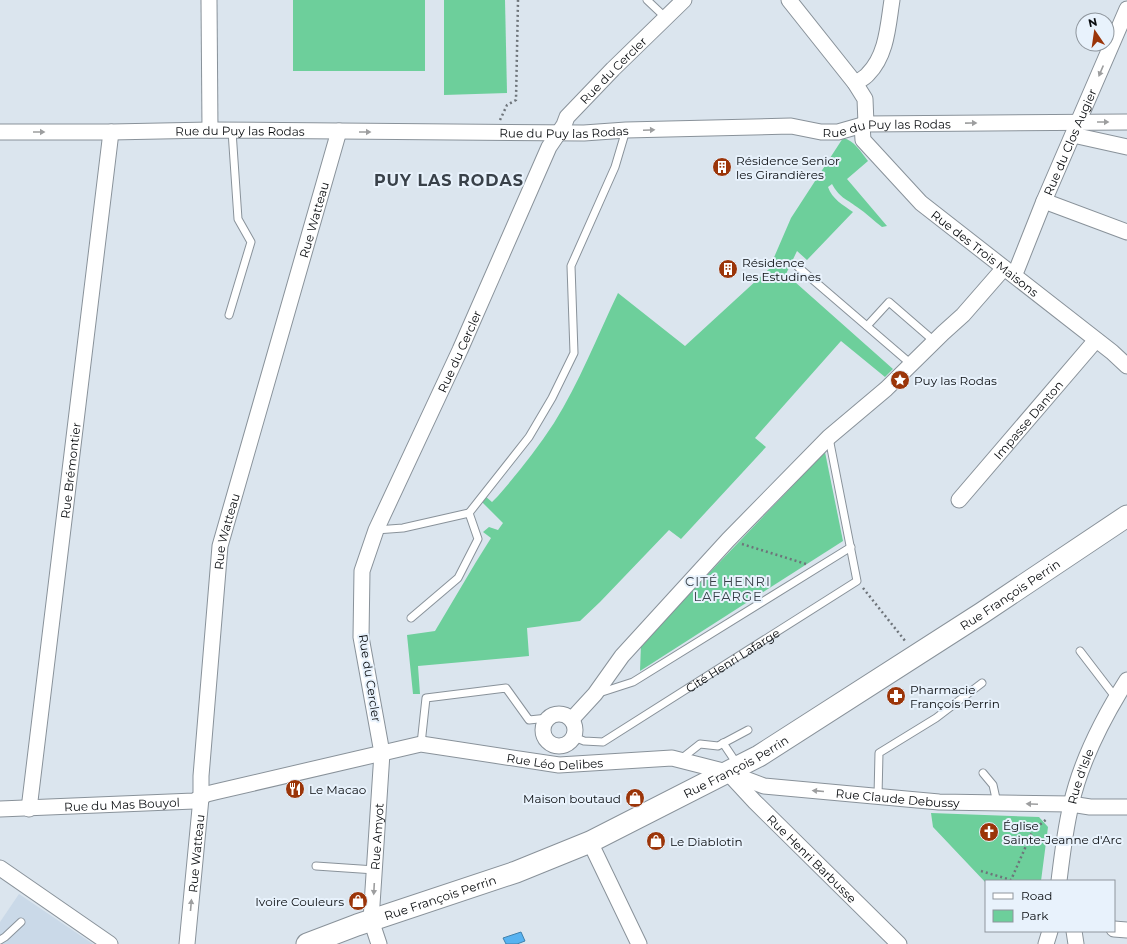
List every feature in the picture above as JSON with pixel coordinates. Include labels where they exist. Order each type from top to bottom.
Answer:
[{"type":"main road","name":"Rue François Perrin","points":[[307,944],[371,920],[516,872],[590,842],[759,756],[982,613],[1127,516]]},
{"type":"street","points":[[209,0],[210,130]]},
{"type":"street","name":"Rue du Cercler","points":[[382,753],[362,637],[362,571],[376,530],[460,350],[549,147],[564,125],[567,117],[613,69],[684,0]]},
{"type":"street","name":"Rue des Trois Maisons","points":[[789,0],[855,83],[865,99],[863,140],[921,203],[1112,352],[1127,366]]},
{"type":"street","points":[[855,83],[868,75],[876,64],[884,48],[892,0]]},
{"type":"street","name":"Rue du Clos Augier","points":[[829,438],[886,388],[1009,271],[1017,270],[1044,201],[1127,10]]},
{"type":"street","name":"Rue du Puy las Rodas","points":[[0,132],[232,130],[558,133],[790,126],[821,132],[838,132],[864,124],[1076,129],[1127,122]]},
{"type":"street","points":[[1076,129],[1127,147]]},
{"type":"street","name":"Rue Watteau","points":[[187,944],[201,798],[202,760],[220,546],[339,131]]},
{"type":"street","name":"Rue Brémontier","points":[[29,809],[111,132]]},
{"type":"street","points":[[1044,201],[1127,232]]},
{"type":"street","name":"Impasse Danton","points":[[960,500],[1096,340]]},
{"type":"street","points":[[572,719],[595,694],[622,656],[728,540],[829,438]]},
{"type":"street","name":"Rue d'Isle","points":[[1059,880],[1071,804],[1092,743],[1127,680]]},
{"type":"street","points":[[558,713],[568,716],[572,719],[576,729],[574,737],[569,743],[559,746],[549,742],[543,733],[545,722],[548,718],[558,713]]},
{"type":"street","name":"Rue Léo Delibes","points":[[382,753],[422,744],[559,765],[672,758],[733,769]]},
{"type":"street","points":[[559,746],[559,765]]},
{"type":"street","name":"Rue du Mas Bouyol","points":[[0,809],[194,801],[215,792],[382,753]]},
{"type":"street","name":"Rue Amyot","points":[[371,920],[382,753]]},
{"type":"street","name":"Rue Claude Debussy","points":[[733,769],[764,786],[939,802],[1071,804],[1090,807],[1127,807]]},
{"type":"street","name":"Rue Henri Barbusse","points":[[733,769],[755,802],[899,944]]},
{"type":"street","points":[[590,842],[639,944]]},
{"type":"street","points":[[0,868],[110,944]]},
{"type":"street","points":[[371,920],[379,944]]},
{"type":"street","points":[[1115,930],[1127,930]]},
{"type":"street","points":[[1046,944],[1050,932]]},
{"type":"street","points":[[1074,932],[1076,944]]},
{"type":"lane","points":[[647,0],[666,18]]},
{"type":"lane","points":[[229,315],[251,242],[238,219],[232,130]]},
{"type":"lane","points":[[376,530],[403,528],[469,514],[529,437],[552,398],[574,353],[572,266],[616,167],[626,130]]},
{"type":"lane","points":[[798,267],[911,364]]},
{"type":"lane","points":[[867,326],[888,302],[934,341]]},
{"type":"lane","name":"Cité Henri Lafarge","points":[[574,737],[584,741],[603,742],[857,581],[829,438]]},
{"type":"lane","points":[[411,618],[458,578],[478,540],[469,514]]},
{"type":"lane","points":[[595,694],[633,682],[851,547]]},
{"type":"lane","points":[[1080,651],[1116,698]]},
{"type":"lane","points":[[878,796],[880,753],[936,718],[982,683]]},
{"type":"lane","points":[[422,744],[426,698],[506,688],[529,720],[548,718]]},
{"type":"lane","points":[[680,760],[700,744],[718,746],[748,730]]},
{"type":"lane","points":[[723,743],[733,769]]},
{"type":"lane","points":[[982,773],[993,785],[997,803]]},
{"type":"lane","points":[[316,866],[375,870]]},
{"type":"lane","points":[[0,940],[21,922]]},
{"type":"path","points":[[497,132],[501,115],[507,105],[516,100],[518,0]]},
{"type":"path","points":[[728,540],[818,568]]},
{"type":"path","points":[[869,596],[916,655]]},
{"type":"path","points":[[981,871],[1011,880],[1033,830],[1047,819]]},
{"type":"shaded area","points":[[19,894],[93,944],[0,944],[0,922]]},
{"type":"green space","points":[[293,0],[425,0],[425,71],[293,71]]},
{"type":"green space","points":[[444,0],[505,0],[507,93],[444,95]]},
{"type":"green space","points":[[843,138],[851,141],[868,161],[847,179],[887,226],[882,227],[843,197],[832,184],[828,187],[832,195],[853,212],[807,260],[797,251],[786,274],[893,369],[885,377],[841,341],[755,438],[766,447],[681,539],[669,530],[580,621],[527,628],[529,656],[418,666],[420,694],[413,694],[407,635],[435,631],[491,538],[483,532],[489,527],[498,530],[503,523],[481,501],[485,496],[492,502],[498,496],[527,461],[554,423],[580,376],[618,293],[685,346],[769,269],[791,218]]},
{"type":"green space","points":[[825,452],[843,541],[640,671],[641,644]]},
{"type":"green space","points":[[931,813],[1039,817],[1048,827],[1041,880],[985,880],[985,882],[933,827]]},
{"type":"water","points":[[521,932],[525,941],[517,944],[506,944],[503,938]]},
{"type":"place","name":"Résidence Senior les Girandières","points":[[722,167]]},
{"type":"place","name":"Résidence les Estudines","points":[[728,269]]},
{"type":"place","name":"Puy las Rodas","points":[[900,380]]},
{"type":"place","name":"Pharmacie François Perrin","points":[[896,696]]},
{"type":"place","name":"Le Macao","points":[[295,789]]},
{"type":"place","name":"Maison boutaud","points":[[635,798]]},
{"type":"place","name":"Église Sainte-Jeanne d'Arc","points":[[989,832]]},
{"type":"place","name":"Le Diablotin","points":[[656,841]]},
{"type":"place","name":"Ivoire Couleurs","points":[[358,901]]},
{"type":"district","name":"PUY LAS RODAS","points":[[449,180]]},
{"type":"district","name":"CITÉ HENRI LAFARGE","points":[[728,588]]}]
